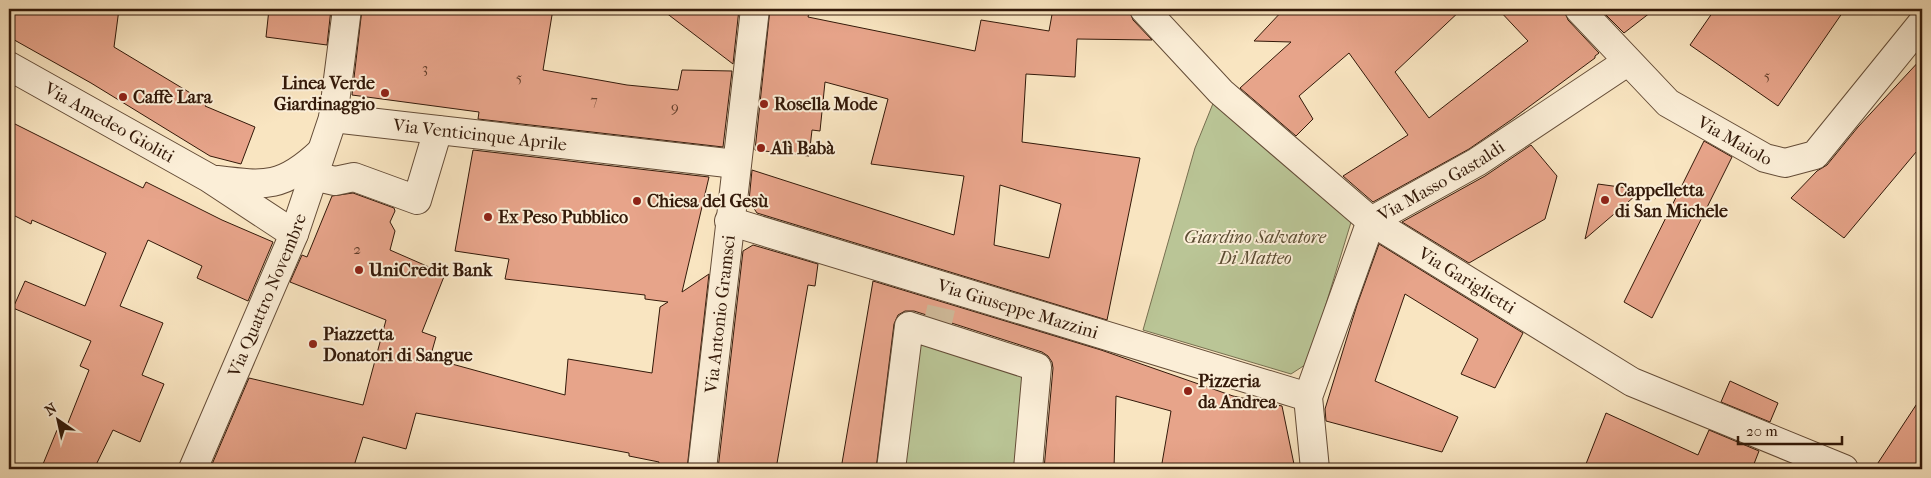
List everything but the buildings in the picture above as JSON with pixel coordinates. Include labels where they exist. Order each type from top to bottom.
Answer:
[{"type":"street","points":[[333,118],[347,9]]},
{"type":"street","name":"Via Antonio Gramsci","points":[[702,469],[755,9]]},
{"type":"street","name":"Via Gariglietti","points":[[1144,9],[1221,92],[1371,221],[1632,382],[1844,469]]},
{"type":"street","name":"Via Maiolo","points":[[1579,9],[1627,62],[1668,103],[1765,158],[1785,163],[1814,155],[1922,23]]},
{"type":"street","name":"Via Masso Gastaldi","points":[[1315,469],[1308,397],[1371,221],[1477,162],[1627,62]]},
{"type":"street","name":"Via Amedeo Gioliti","points":[[9,66],[208,178],[294,234]]},
{"type":"street","name":"Via Venticinque Aprile","points":[[333,118],[736,164]]},
{"type":"street","name":"Via Quattro Novembre","points":[[193,469],[294,234],[333,118]]},
{"type":"street","points":[[317,164],[335,181],[354,177],[417,200],[438,130]]},
{"type":"street","name":"Via Amedeo Gioliti","points":[[208,178],[252,184],[270,184],[284,179],[308,165],[317,164]]},
{"type":"street","name":"Via Giuseppe Mazzini","points":[[730,221],[1308,397]]},
{"type":"street","points":[[891,469],[908,326],[1037,367],[1028,469]]},
{"type":"green space","name":"Giardino Salvatore Di Matteo","points":[[1214,101],[1352,219],[1308,363],[1291,374],[1143,330],[1195,148]]},
{"type":"green space","points":[[914,335],[1028,371],[1020,469],[897,469]]},
{"type":"tunnel","points":[[935,335],[946,287]]},
{"type":"place","name":"Linea Verde Giardinaggio","points":[[385,93]]},
{"type":"place","name":"Caffè Lara","points":[[123,97]]},
{"type":"place","name":"Rosella Mode","points":[[764,104]]},
{"type":"place","name":"Alì Babà","points":[[761,148]]},
{"type":"place","name":"Cappelletta di San Michele","points":[[1605,200]]},
{"type":"place","name":"Chiesa del Gesù","points":[[637,201]]},
{"type":"place","name":"Ex Peso Pubblico","points":[[488,217]]},
{"type":"place","name":"UniCredit Bank","points":[[359,270]]},
{"type":"place","name":"Piazzetta Donatori di Sangue","points":[[313,344]]},
{"type":"place","name":"Pizzeria da Andrea","points":[[1188,391]]}]
